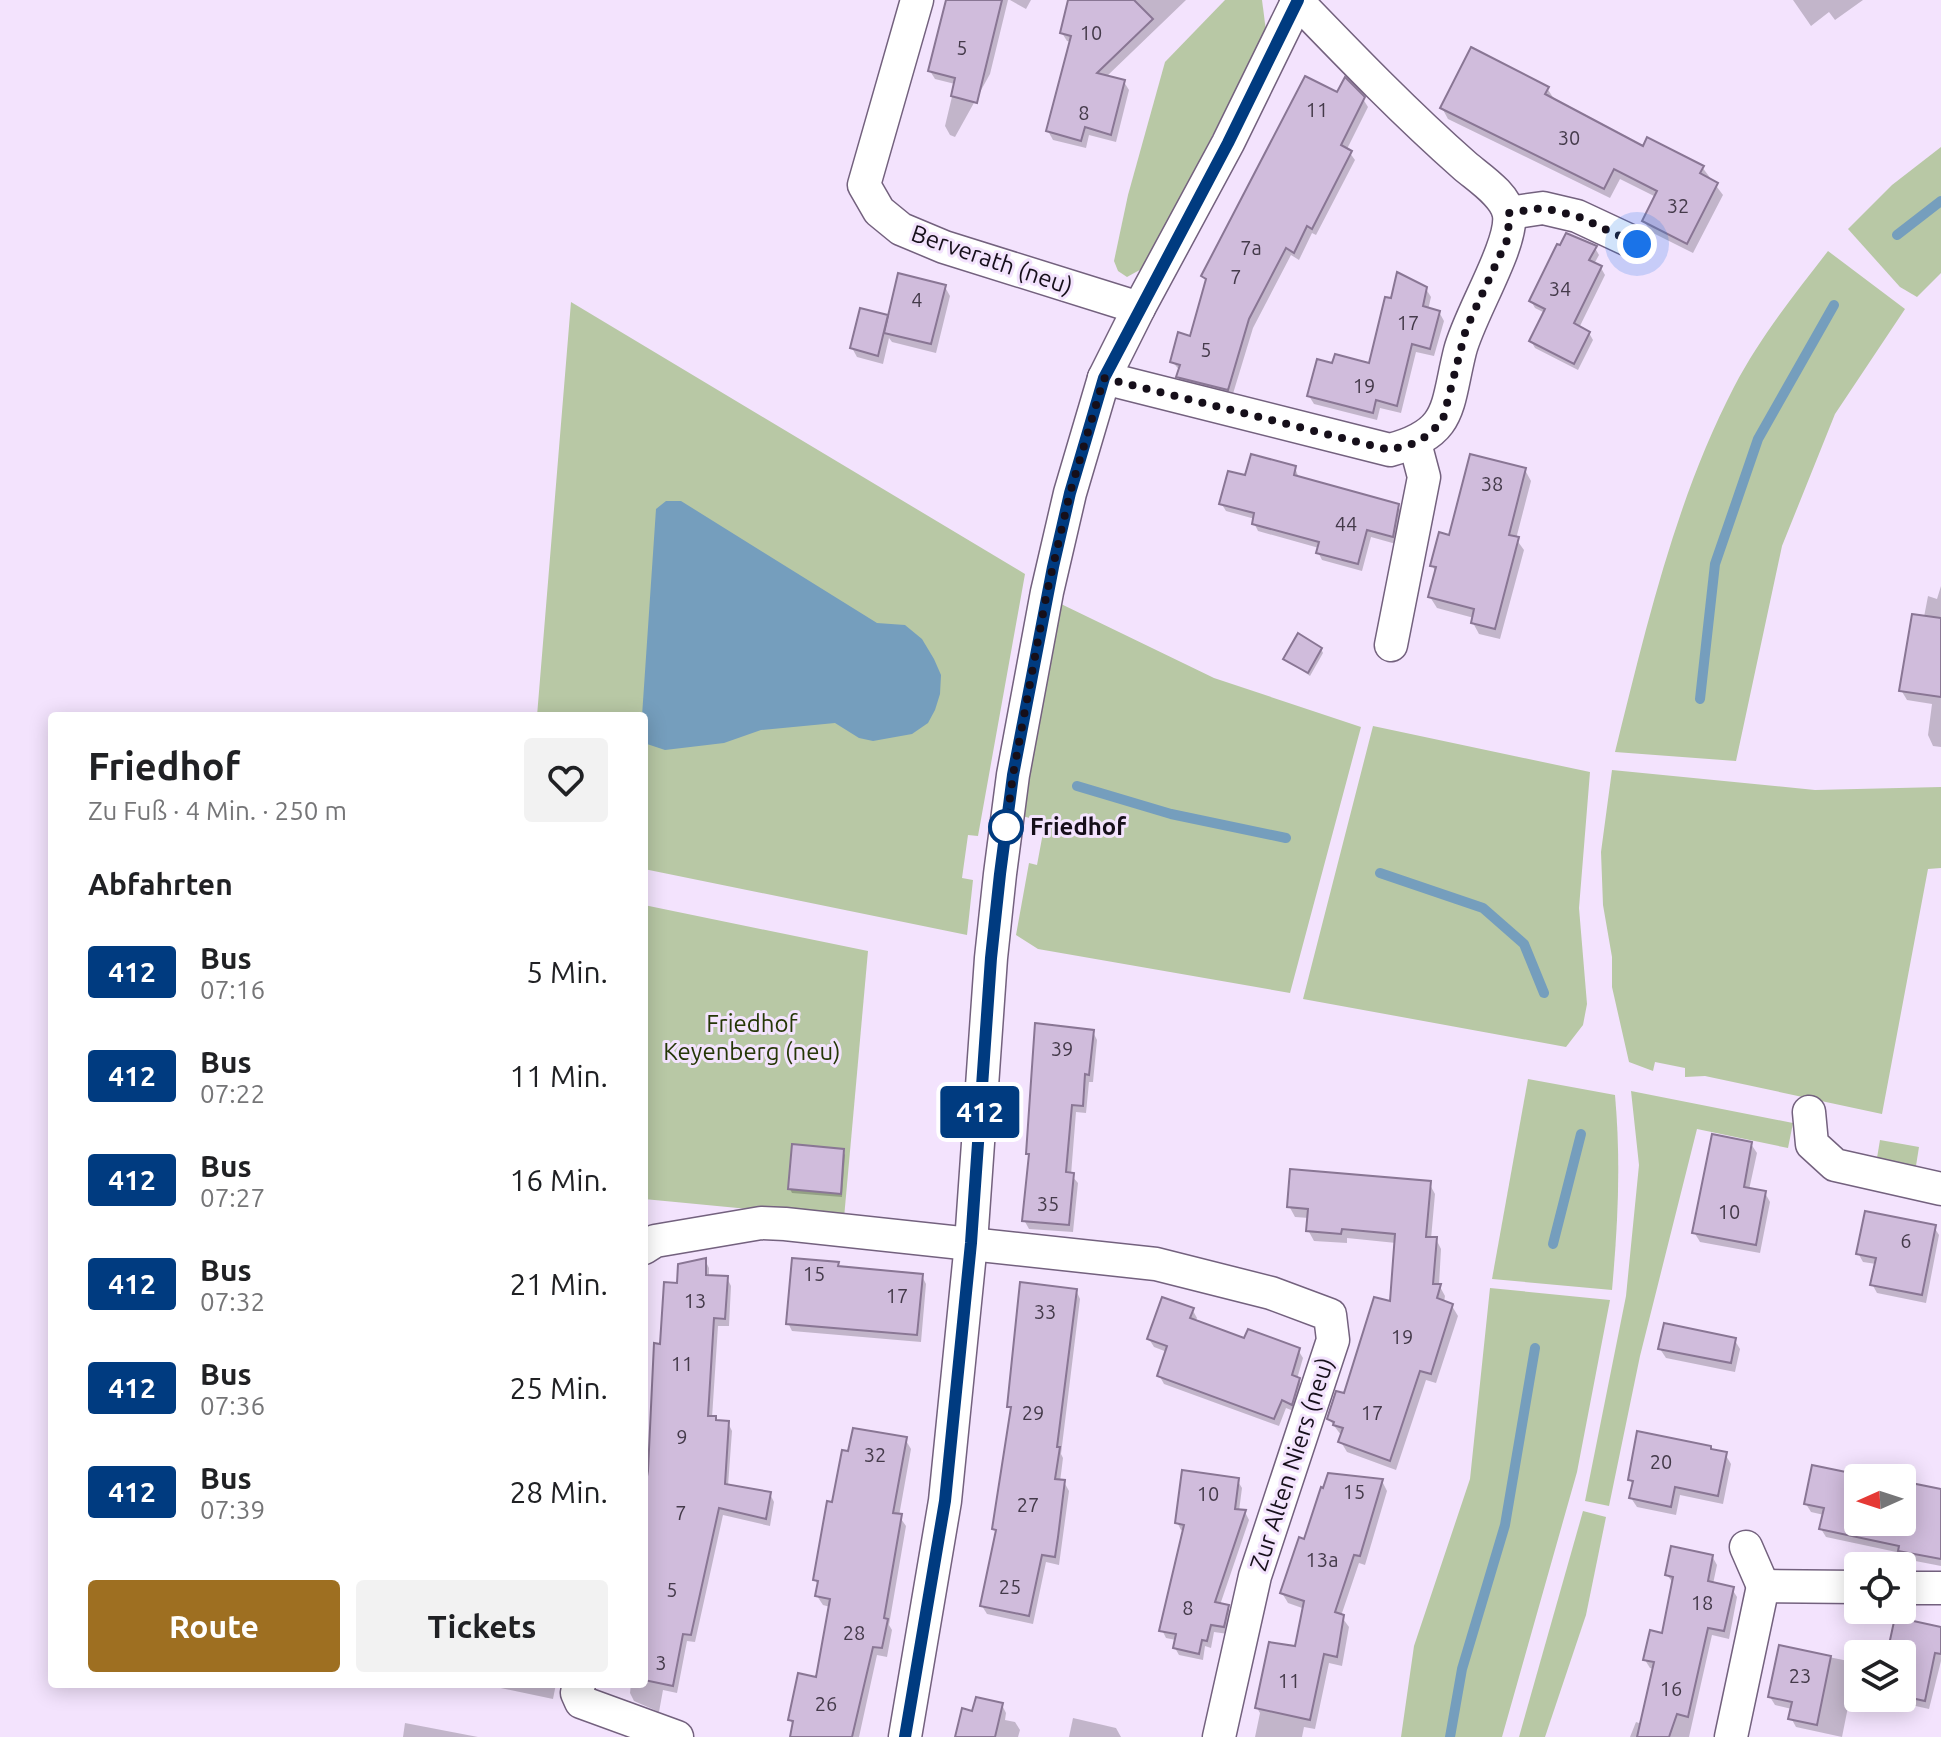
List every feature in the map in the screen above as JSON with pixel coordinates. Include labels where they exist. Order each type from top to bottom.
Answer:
[{"type":"street","name":"Berverath (neu)","points":[[917,0],[864,185],[879,211],[901,229],[944,247],[1139,308]]},
{"type":"street","points":[[905,1737],[945,1501],[971,1243],[991,958],[1013,775],[1044,607],[1070,493],[1104,378],[1228,143],[1297,0],[1425,131],[1497,195],[1509,213],[1508,238],[1466,329],[1443,419],[1430,434],[1415,443],[1390,450],[1104,378]]},
{"type":"street","points":[[1509,213],[1543,208],[1577,216],[1637,244]]},
{"type":"street","points":[[1391,645],[1424,477],[1415,443]]},
{"type":"street","points":[[1809,1112],[1812,1144],[1835,1165],[1941,1189]]},
{"type":"street","points":[[648,1245],[655,1241],[761,1223],[971,1243]]},
{"type":"street","name":"Zur Alten Niers (neu)","points":[[971,1243],[1156,1264],[1271,1293],[1330,1315],[1333,1340],[1255,1576],[1219,1737]]},
{"type":"street","points":[[1731,1737],[1763,1586],[1746,1547]]},
{"type":"street","points":[[1763,1586],[1844,1587]]},
{"type":"street","points":[[1916,1588],[1941,1588]]},
{"type":"street","points":[[578,1688],[581,1702],[677,1737]]},
{"type":"green space","points":[[1225,0],[1262,0],[1266,31],[1145,267],[1127,277],[1118,271],[1114,261],[1128,195],[1165,62]]},
{"type":"green space","points":[[1941,147],[1941,273],[1917,297],[1900,287],[1848,229],[1892,185]]},
{"type":"green space","points":[[1828,251],[1905,309],[1835,414],[1782,546],[1736,761],[1615,752],[1664,566],[1713,430],[1755,351]]},
{"type":"green space","points":[[571,302],[1025,574],[978,836],[968,835],[962,878],[973,880],[967,935],[648,870],[648,712],[537,712]]},
{"type":"green space","points":[[1059,603],[1214,678],[1361,727],[1290,993],[1038,949],[1016,935],[1029,863],[1037,865],[1045,822],[1022,816]]},
{"type":"green space","points":[[1373,726],[1590,772],[1579,908],[1587,1004],[1583,1025],[1566,1047],[1303,999]]},
{"type":"green space","points":[[1612,770],[1815,790],[1941,787],[1941,868],[1928,869],[1882,1114],[1705,1076],[1685,1077],[1685,1068],[1655,1062],[1653,1071],[1629,1062],[1612,987],[1612,957],[1603,905],[1601,852]]},
{"type":"green space","name":"Friedhof Keyenberg (neu)","points":[[648,906],[868,951],[844,1218],[648,1199]]},
{"type":"green space","points":[[1528,1079],[1615,1095],[1618,1192],[1612,1290],[1492,1279]]},
{"type":"green space","points":[[1631,1091],[1793,1123],[1788,1148],[1697,1129],[1640,1356],[1609,1506],[1585,1501],[1626,1296],[1639,1165]]},
{"type":"green space","points":[[1880,1140],[1919,1147],[1915,1172],[1876,1164]]},
{"type":"green space","points":[[1490,1288],[1610,1300],[1577,1472],[1502,1737],[1401,1737],[1414,1646],[1470,1479]]},
{"type":"green space","points":[[1583,1511],[1606,1517],[1586,1615],[1545,1737],[1519,1737]]},
{"type":"water","points":[[666,501],[681,501],[877,623],[905,625],[922,639],[941,675],[940,694],[928,723],[912,734],[873,741],[859,738],[835,723],[761,730],[724,743],[665,750],[648,744],[648,712],[642,712],[656,509]]},
{"type":"building","points":[[946,0],[1002,0],[977,103],[951,96],[955,78],[928,71]]},
{"type":"building","points":[[1068,0],[1134,0],[1153,19],[1097,73],[1125,80],[1111,135],[1085,127],[1081,141],[1046,131],[1071,36],[1060,33]]},
{"type":"building","points":[[1471,47],[1549,87],[1545,94],[1643,146],[1647,137],[1704,166],[1700,173],[1718,183],[1687,244],[1642,221],[1657,191],[1614,169],[1604,189],[1440,108]]},
{"type":"building","points":[[1305,76],[1337,92],[1345,77],[1365,97],[1341,145],[1352,151],[1312,229],[1307,226],[1294,253],[1286,248],[1249,319],[1228,390],[1176,377],[1180,365],[1170,362],[1178,332],[1190,336],[1206,279],[1201,276]]},
{"type":"building","points":[[1566,233],[1597,246],[1589,260],[1602,266],[1574,323],[1590,332],[1574,364],[1529,341],[1545,309],[1529,301],[1557,244],[1560,245]]},
{"type":"building","points":[[1397,272],[1427,287],[1423,306],[1440,311],[1430,349],[1412,344],[1397,406],[1376,400],[1373,413],[1307,396],[1317,359],[1332,363],[1335,354],[1369,363],[1385,297],[1391,298]]},
{"type":"building","points":[[898,273],[946,285],[931,344],[884,333]]},
{"type":"building","points":[[860,308],[888,315],[878,356],[850,348]]},
{"type":"building","points":[[1251,454],[1296,466],[1294,475],[1399,504],[1393,537],[1367,530],[1358,564],[1316,553],[1319,542],[1252,524],[1254,513],[1219,504],[1228,471],[1245,475]]},
{"type":"building","points":[[1470,454],[1526,468],[1509,535],[1519,537],[1495,629],[1471,623],[1474,609],[1428,597],[1436,567],[1430,566],[1439,532],[1449,535]]},
{"type":"building","points":[[1912,614],[1941,618],[1941,697],[1899,691]]},
{"type":"building","points":[[1298,633],[1322,648],[1308,673],[1283,659]]},
{"type":"building","points":[[1035,1023],[1094,1030],[1089,1075],[1085,1074],[1083,1106],[1072,1105],[1066,1172],[1074,1173],[1069,1225],[1022,1221],[1029,1154],[1026,1154]]},
{"type":"building","points":[[1712,1134],[1752,1142],[1744,1187],[1766,1191],[1756,1245],[1692,1233]]},
{"type":"building","points":[[792,1144],[844,1149],[841,1194],[788,1189]]},
{"type":"building","points":[[1290,1169],[1431,1181],[1426,1237],[1437,1237],[1433,1284],[1441,1284],[1437,1298],[1453,1304],[1431,1374],[1420,1371],[1390,1461],[1338,1442],[1343,1428],[1327,1419],[1336,1391],[1344,1393],[1374,1297],[1390,1301],[1395,1234],[1342,1229],[1341,1234],[1306,1231],[1308,1209],[1287,1207]]},
{"type":"building","points":[[1865,1211],[1936,1225],[1922,1295],[1870,1285],[1876,1258],[1856,1254]]},
{"type":"building","points":[[706,1258],[706,1275],[728,1276],[725,1319],[714,1318],[708,1416],[729,1421],[725,1484],[771,1492],[766,1519],[719,1508],[691,1635],[683,1634],[673,1686],[648,1681],[648,1471],[654,1343],[660,1344],[664,1282],[677,1283],[678,1264]]},
{"type":"building","points":[[792,1258],[923,1274],[917,1335],[786,1324]]},
{"type":"building","points":[[1020,1282],[1077,1289],[1057,1447],[1060,1447],[1055,1479],[1065,1480],[1058,1537],[1055,1557],[1042,1555],[1029,1616],[980,1606],[996,1530],[992,1529],[1011,1407],[1007,1407]]},
{"type":"building","points":[[1162,1297],[1194,1308],[1190,1318],[1244,1338],[1248,1329],[1300,1348],[1292,1375],[1300,1378],[1292,1405],[1282,1400],[1274,1419],[1157,1376],[1167,1346],[1147,1339]]},
{"type":"building","points":[[1664,1323],[1736,1338],[1731,1363],[1658,1349]]},
{"type":"building","points":[[853,1428],[907,1437],[893,1513],[902,1514],[884,1618],[888,1619],[882,1648],[873,1647],[852,1737],[790,1737],[793,1721],[788,1720],[798,1673],[816,1677],[830,1599],[815,1596],[818,1581],[813,1580],[827,1501],[832,1502],[842,1450],[848,1451]]},
{"type":"building","points":[[1637,1431],[1727,1452],[1718,1496],[1675,1487],[1671,1507],[1629,1498],[1633,1481],[1628,1480]]},
{"type":"building","points":[[1812,1465],[1844,1472],[1844,1534],[1819,1529],[1824,1508],[1804,1504]]},
{"type":"building","points":[[1182,1470],[1239,1478],[1235,1509],[1246,1510],[1215,1602],[1229,1605],[1224,1627],[1211,1625],[1207,1641],[1202,1640],[1199,1654],[1173,1648],[1176,1634],[1159,1631],[1184,1525],[1175,1523]]},
{"type":"building","points":[[1328,1473],[1383,1479],[1360,1556],[1354,1555],[1335,1612],[1344,1615],[1337,1657],[1324,1654],[1310,1720],[1255,1708],[1269,1642],[1295,1646],[1304,1601],[1280,1593],[1299,1537],[1304,1539]]},
{"type":"building","points":[[1916,1484],[1941,1489],[1941,1559],[1898,1551],[1899,1546],[1852,1536],[1916,1536]]},
{"type":"building","points":[[1671,1546],[1713,1555],[1708,1581],[1734,1587],[1724,1631],[1708,1628],[1688,1717],[1677,1714],[1669,1737],[1637,1737],[1654,1662],[1643,1660],[1650,1630],[1662,1633],[1673,1577],[1665,1575]]},
{"type":"building","points":[[1916,1622],[1941,1627],[1941,1654],[1935,1653],[1925,1701],[1916,1699],[1916,1640],[1890,1640],[1893,1624],[1916,1624]]},
{"type":"building","points":[[1779,1645],[1831,1656],[1817,1725],[1788,1719],[1792,1702],[1768,1697]]},
{"type":"building","points":[[976,1697],[1003,1703],[995,1737],[955,1737],[962,1708],[972,1711]]},
{"type":"waterway","points":[[1897,235],[1941,201]]},
{"type":"waterway","points":[[1700,699],[1715,564],[1758,439],[1834,305]]},
{"type":"waterway","points":[[1077,786],[1171,814],[1286,838]]},
{"type":"waterway","points":[[1380,873],[1483,908],[1524,944],[1544,993]]},
{"type":"waterway","points":[[1553,1244],[1581,1134]]},
{"type":"waterway","points":[[1450,1737],[1462,1669],[1505,1525],[1535,1348]]},
{"type":"bus line","name":"412","points":[[905,1737],[945,1501],[971,1243],[1000,874],[1013,775],[1047,592],[1070,493],[1104,378],[1228,143],[1298,0]]},
{"type":"place","name":"Friedhof","points":[[1006,827]]},
{"type":"route","points":[[1006,827],[1047,592],[1070,493],[1104,378],[1390,450],[1415,443],[1430,434],[1443,419],[1466,329],[1508,238],[1509,213],[1543,208],[1577,216],[1637,244]]}]
